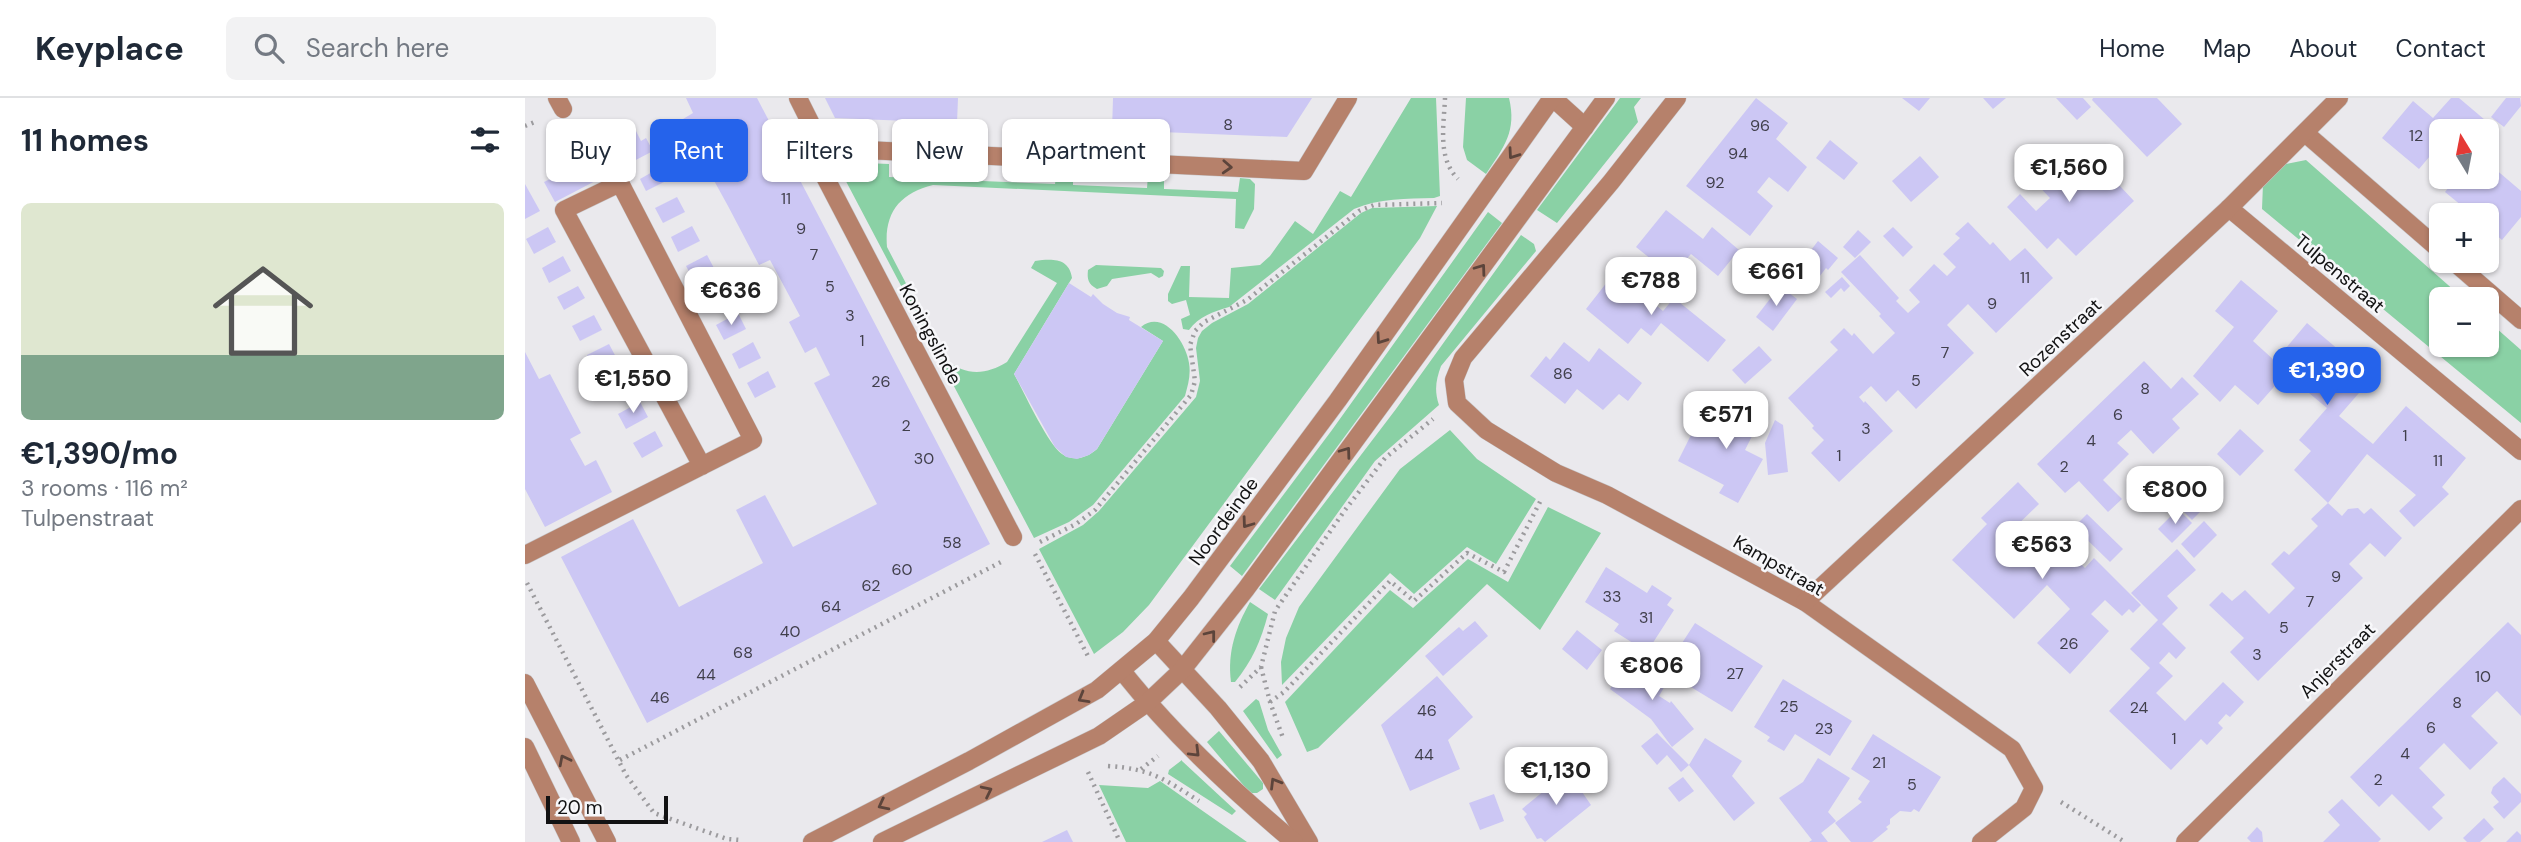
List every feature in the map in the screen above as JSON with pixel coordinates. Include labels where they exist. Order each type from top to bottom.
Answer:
[{"type":"street","name":"Koningslinde","points":[[798,98],[808,119]]},
{"type":"street","points":[[878,151],[1304,171],[1348,98]]},
{"type":"street","points":[[1553,98],[1585,127]]},
{"type":"street","name":"Noordeinde","points":[[812,842],[1097,690],[1156,641],[1338,400],[1553,98]]},
{"type":"street","points":[[883,842],[1099,737],[1147,703],[1182,670],[1246,590],[1606,98]]},
{"type":"street","points":[[1457,404],[1454,380],[1463,358],[1677,98]]},
{"type":"street","name":"Rozenstraat","points":[[1805,602],[2229,208],[2339,98]]},
{"type":"street","points":[[2305,133],[2429,241]]},
{"type":"street","name":"Koningslinde","points":[[828,182],[1013,537]]},
{"type":"street","points":[[525,555],[702,466],[753,440],[620,183],[564,211],[702,466]]},
{"type":"street","name":"Tulpenstraat","points":[[2229,208],[2521,450]]},
{"type":"street","points":[[2467,273],[2521,320]]},
{"type":"street","name":"Kampstraat","points":[[1457,404],[1473,420],[1556,473],[1607,495],[1805,602],[2012,749],[2034,788]]},
{"type":"street","name":"Anjerstraat","points":[[2185,842],[2521,509]]},
{"type":"street","points":[[1156,641],[1218,708],[1261,761],[1309,842]]},
{"type":"street","points":[[1122,671],[1147,703],[1230,788],[1294,842]]},
{"type":"street","points":[[525,683],[607,842]]},
{"type":"street","points":[[525,747],[571,842]]},
{"type":"street","points":[[1981,842],[2024,808],[2034,788]]},
{"type":"path","points":[[1445,98],[1444,156],[1449,169],[1457,178]]},
{"type":"path","points":[[620,760],[1076,524],[1095,510],[1191,395],[1195,382],[1190,345],[1195,331],[1203,321],[1247,300],[1359,211],[1374,205],[1444,203]]},
{"type":"path","points":[[1261,667],[1275,611],[1345,510],[1385,458],[1423,425],[1457,404]]},
{"type":"path","points":[[1270,702],[1284,692],[1390,581],[1414,601],[1467,553],[1504,572],[1556,473]]},
{"type":"path","points":[[1013,537],[1031,546],[1092,664]]},
{"type":"path","points":[[525,580],[626,775],[654,813],[741,842]]},
{"type":"path","points":[[1086,768],[1120,842]]},
{"type":"path","points":[[2034,788],[2079,812],[2125,842]]},
{"type":"green space","points":[[1411,98],[1436,98],[1440,196],[1383,201],[1354,209],[1229,307],[1202,318],[1189,330],[1183,329],[1181,319],[1190,315],[1186,300],[1172,304],[1168,301],[1168,294],[1181,266],[1190,266],[1189,297],[1229,298],[1231,268],[1260,265],[1270,256],[1295,221],[1313,234],[1340,191],[1351,197]]},
{"type":"green space","points":[[1466,98],[1509,98],[1510,129],[1503,147],[1486,174],[1467,160],[1463,147]]},
{"type":"green space","points":[[1620,98],[1641,98],[1634,107],[1638,122],[1557,223],[1537,210]]},
{"type":"green space","points":[[2306,160],[2429,268],[2429,273],[2434,273],[2450,287],[2429,287],[2429,347],[2262,209],[2263,184],[2281,165]]},
{"type":"green space","points":[[878,164],[889,164],[889,177],[892,177],[892,182],[1073,182],[1073,185],[1147,188],[1147,182],[1164,182],[1164,189],[1238,192],[1240,178],[1250,179],[1255,184],[1254,209],[1244,229],[1235,228],[1236,199],[933,185],[911,193],[897,206],[888,224],[887,247],[946,360],[961,369],[984,371],[1007,362],[1057,283],[1031,268],[1035,261],[1053,260],[1067,266],[1072,278],[1014,374],[1036,417],[1062,454],[1080,458],[1097,449],[1163,341],[1141,327],[1157,322],[1165,325],[1178,338],[1187,355],[1190,367],[1185,396],[1093,505],[1069,522],[1034,538],[846,182],[878,182]]},
{"type":"green space","points":[[1437,206],[1420,238],[1149,605],[1123,632],[1094,654],[1039,549],[1083,525],[1099,511],[1196,397],[1200,381],[1196,348],[1202,331],[1248,304],[1361,213],[1372,208]]},
{"type":"green space","points":[[1488,212],[1502,223],[1242,576],[1230,566],[1332,430]]},
{"type":"green space","points":[[1521,235],[1534,244],[1536,251],[1441,366],[1436,385],[1439,405],[1375,461],[1275,600],[1259,589],[1396,409]]},
{"type":"green space","points":[[1096,265],[1161,268],[1164,271],[1159,278],[1151,273],[1112,279],[1107,286],[1097,289],[1090,283],[1088,276],[1088,270]]},
{"type":"green space","points":[[2499,331],[2521,350],[2521,423],[2441,357],[2499,357]]},
{"type":"green space","points":[[1450,430],[1477,459],[1536,499],[1496,564],[1467,547],[1414,594],[1390,573],[1282,685],[1281,662],[1286,638],[1299,607],[1400,469]]},
{"type":"green space","points":[[1548,507],[1601,533],[1540,630],[1487,584],[1318,748],[1307,752],[1285,702],[1390,590],[1413,608],[1468,559],[1508,582]]},
{"type":"green space","points":[[1250,602],[1268,614],[1251,658],[1235,682],[1231,682],[1230,660],[1234,640]]},
{"type":"green space","points":[[1256,699],[1268,730],[1282,755],[1277,759],[1243,711]]},
{"type":"green space","points":[[1219,731],[1263,783],[1263,789],[1250,793],[1207,742]]},
{"type":"green space","points":[[1182,760],[1236,811],[1232,815],[1168,774],[1169,770]]},
{"type":"green space","points":[[1160,781],[1247,842],[1126,842],[1099,785],[1148,788]]},
{"type":"building","points":[[686,98],[757,98],[768,119],[762,119],[762,182],[801,182],[990,544],[647,723],[561,557],[633,519],[679,607],[763,563],[736,510],[765,495],[793,547],[877,504],[814,383],[830,375],[816,347],[805,353],[789,322],[800,316],[770,260],[759,265],[715,182],[748,182],[748,119],[683,119],[693,113]]},
{"type":"building","points":[[825,98],[958,98],[957,119],[835,118]]},
{"type":"building","points":[[1113,98],[1312,98],[1287,137],[1170,132],[1170,119],[1112,119]]},
{"type":"building","points":[[1756,98],[1788,123],[1776,139],[1807,167],[1788,192],[1769,177],[1757,192],[1773,206],[1750,236],[1686,186]]},
{"type":"building","points":[[1902,98],[1930,98],[1919,111]]},
{"type":"building","points":[[1983,98],[2006,98],[1993,109]]},
{"type":"building","points":[[2056,98],[2083,98],[2091,107],[2077,120]]},
{"type":"building","points":[[2093,98],[2157,98],[2182,124],[2147,157]]},
{"type":"building","points":[[2451,98],[2459,98],[2484,119],[2429,119],[2429,157],[2419,169],[2382,138],[2413,101],[2433,118]]},
{"type":"building","points":[[2506,98],[2520,98],[2521,106],[2504,127],[2499,123],[2499,119],[2491,117]]},
{"type":"building","points":[[636,131],[641,141],[646,138],[650,153],[636,160]]},
{"type":"building","points":[[1830,140],[1858,163],[1844,180],[1816,158]]},
{"type":"building","points":[[2054,150],[2090,184],[2105,170],[2134,201],[2076,256],[2058,238],[2047,249],[2007,207],[2020,194],[2036,211],[2050,198],[2028,175],[2031,172],[2022,163],[2033,153],[2042,162]]},
{"type":"building","points":[[1920,156],[1939,177],[1911,202],[1892,181]]},
{"type":"building","points":[[2499,172],[2521,191],[2521,217],[2502,240],[2499,237],[2499,203],[2458,203],[2445,192],[2447,189],[2499,189]]},
{"type":"building","points":[[650,173],[650,182],[664,182],[646,191],[640,179]]},
{"type":"building","points":[[546,181],[593,182],[555,202],[544,182]]},
{"type":"building","points":[[525,184],[540,211],[525,219]]},
{"type":"building","points":[[677,197],[685,212],[663,223],[655,208]]},
{"type":"building","points":[[1666,210],[1703,239],[1712,227],[1739,250],[1718,276],[1691,254],[1672,276],[1636,247]]},
{"type":"building","points":[[1968,222],[1990,245],[1993,242],[2010,261],[2025,248],[2053,278],[1996,333],[1968,304],[1947,325],[1974,353],[1916,409],[1898,390],[1886,402],[1871,386],[1859,397],[1893,431],[1839,482],[1811,453],[1824,440],[1788,398],[1838,350],[1830,342],[1844,328],[1852,336],[1854,333],[1873,354],[1895,333],[1879,316],[1881,314],[1841,272],[1860,255],[1899,298],[1896,301],[1908,313],[1920,302],[1909,290],[1934,264],[1947,276],[1956,267],[1943,254],[1960,238],[1955,234]]},
{"type":"building","points":[[692,226],[700,241],[678,252],[671,237]]},
{"type":"building","points":[[548,227],[556,242],[534,254],[526,239]]},
{"type":"building","points":[[1893,227],[1913,247],[1903,257],[1883,236]]},
{"type":"building","points":[[1858,230],[1871,242],[1855,258],[1843,247]]},
{"type":"building","points":[[1818,241],[1838,258],[1828,270],[1826,268],[1806,294],[1785,277],[1805,252],[1808,254]]},
{"type":"building","points":[[707,255],[715,270],[694,281],[686,266]]},
{"type":"building","points":[[563,256],[571,271],[549,283],[542,268]]},
{"type":"building","points":[[1615,272],[1663,311],[1674,298],[1726,340],[1708,362],[1661,323],[1651,336],[1641,328],[1628,344],[1586,309]]},
{"type":"building","points":[[1842,277],[1850,286],[1844,292],[1841,288],[1831,298],[1825,292]]},
{"type":"building","points":[[2241,280],[2278,311],[2253,341],[2275,361],[2307,323],[2372,378],[2339,416],[2373,444],[2406,406],[2466,458],[2442,487],[2449,494],[2414,527],[2399,511],[2416,495],[2367,454],[2328,503],[2294,470],[2311,451],[2299,440],[2327,408],[2291,378],[2285,385],[2280,380],[2258,405],[2235,385],[2220,402],[2193,376],[2234,327],[2215,311]]},
{"type":"building","points":[[1069,283],[1091,297],[1093,294],[1103,304],[1130,317],[1129,320],[1163,341],[1097,449],[1077,459],[1066,457],[1055,447],[1014,374]]},
{"type":"building","points":[[722,284],[730,299],[709,310],[701,295]]},
{"type":"building","points":[[578,286],[585,298],[564,310],[557,297]]},
{"type":"building","points":[[1780,286],[1797,299],[1773,331],[1756,317]]},
{"type":"building","points":[[738,313],[746,329],[724,340],[716,325]]},
{"type":"building","points":[[594,315],[602,330],[580,341],[572,326]]},
{"type":"building","points":[[753,342],[761,358],[739,369],[732,354]]},
{"type":"building","points":[[1564,342],[1589,362],[1599,348],[1642,383],[1628,401],[1619,394],[1603,410],[1577,389],[1565,404],[1530,376],[1546,356],[1550,360]]},
{"type":"building","points":[[609,344],[617,359],[595,370],[587,355]]},
{"type":"building","points":[[1759,346],[1772,360],[1745,384],[1732,370]]},
{"type":"building","points":[[525,352],[539,379],[550,374],[581,433],[570,439],[585,466],[596,460],[612,492],[545,527],[525,489]]},
{"type":"building","points":[[2144,361],[2171,389],[2182,377],[2199,394],[2172,419],[2180,428],[2153,454],[2131,430],[2117,443],[2129,454],[2103,480],[2122,499],[2108,512],[2079,481],[2065,493],[2037,464]]},
{"type":"building","points":[[768,371],[776,387],[755,398],[747,383]]},
{"type":"building","points":[[624,373],[632,388],[611,399],[603,384]]},
{"type":"building","points":[[1734,399],[1763,418],[1754,435],[1737,426],[1736,429],[1752,436],[1745,450],[1763,459],[1738,503],[1719,493],[1724,485],[1678,461],[1696,425],[1714,434]]},
{"type":"building","points":[[640,402],[648,417],[626,429],[618,414]]},
{"type":"building","points":[[1775,420],[1783,425],[1788,472],[1768,475],[1765,443]]},
{"type":"building","points":[[2240,429],[2264,451],[2240,476],[2217,454]]},
{"type":"building","points":[[655,431],[663,446],[642,458],[633,443]]},
{"type":"building","points":[[2018,482],[2039,504],[2003,539],[2017,551],[2026,542],[2045,561],[2061,545],[2085,568],[2094,558],[2141,605],[2133,613],[2129,609],[2122,616],[2105,600],[2091,614],[2109,631],[2070,674],[2037,643],[2070,609],[2047,585],[2014,619],[1952,560],[1987,524],[1981,518]]},
{"type":"building","points":[[2194,493],[2206,506],[2192,520],[2179,507]]},
{"type":"building","points":[[2328,503],[2342,516],[2348,509],[2358,508],[2364,514],[2371,508],[2402,538],[2385,557],[2370,543],[2349,564],[2363,578],[2258,681],[2230,652],[2244,638],[2209,605],[2222,592],[2232,601],[2245,590],[2269,614],[2295,588],[2271,564],[2284,551],[2289,555],[2318,526],[2311,519]]},
{"type":"building","points":[[2178,509],[2192,523],[2172,543],[2158,529]]},
{"type":"building","points":[[2087,514],[2123,549],[2110,562],[2074,527]]},
{"type":"building","points":[[2204,521],[2217,535],[2194,558],[2181,544]]},
{"type":"building","points":[[2177,549],[2196,570],[2167,596],[2178,608],[2162,624],[2186,648],[2176,659],[2169,652],[2159,663],[2173,676],[2156,693],[2185,721],[2223,682],[2244,702],[2230,717],[2226,714],[2218,723],[2223,728],[2207,745],[2201,739],[2171,770],[2109,711],[2150,668],[2130,649],[2158,620],[2131,593]]},
{"type":"building","points":[[1606,567],[1647,593],[1652,585],[1672,598],[1667,605],[1674,610],[1647,652],[1614,631],[1619,624],[1585,602]]},
{"type":"building","points":[[1475,621],[1488,636],[1443,676],[1425,656],[1459,627],[1463,631]]},
{"type":"building","points":[[2508,622],[2521,635],[2521,716],[2497,691],[2471,716],[2498,743],[2470,770],[2444,743],[2419,768],[2445,795],[2432,807],[2443,818],[2429,831],[2392,794],[2379,807],[2350,777]]},
{"type":"building","points":[[1695,623],[1763,666],[1732,712],[1681,681],[1689,667],[1673,657]]},
{"type":"building","points":[[1577,630],[1602,650],[1587,670],[1562,649]]},
{"type":"building","points":[[1629,661],[1666,684],[1659,696],[1670,703],[1671,701],[1694,729],[1672,747],[1651,719],[1610,689]]},
{"type":"building","points":[[1437,676],[1473,717],[1448,740],[1460,769],[1410,791],[1381,725]]},
{"type":"building","points":[[1783,679],[1852,721],[1830,756],[1795,734],[1784,751],[1767,741],[1770,737],[1754,727]]},
{"type":"building","points":[[1657,733],[1689,765],[1681,772],[1667,755],[1657,765],[1641,746]]},
{"type":"building","points":[[1873,734],[1941,777],[1919,812],[1914,809],[1911,812],[1900,811],[1890,819],[1890,824],[1886,827],[1888,829],[1872,842],[1851,842],[1835,823],[1862,802],[1858,799],[1870,781],[1851,769]]},
{"type":"building","points":[[1705,738],[1742,761],[1732,776],[1755,803],[1734,821],[1689,765]]},
{"type":"building","points":[[1818,758],[1850,778],[1828,812],[1836,821],[1821,833],[1828,842],[1809,842],[1812,840],[1779,798],[1803,782]]},
{"type":"building","points":[[1580,774],[1587,783],[1580,789],[1591,805],[1545,842],[1541,838],[1537,839],[1524,817],[1527,814],[1522,809],[1561,777],[1566,783]]},
{"type":"building","points":[[1683,777],[1694,791],[1679,802],[1668,788]]},
{"type":"building","points":[[2504,777],[2521,794],[2521,802],[2504,819],[2493,807],[2499,802],[2491,793],[2493,787]]},
{"type":"building","points":[[1494,794],[1504,821],[1480,830],[1469,803]]},
{"type":"building","points":[[2342,799],[2381,839],[2378,842],[2323,842],[2340,825],[2328,812]]},
{"type":"building","points":[[2484,818],[2494,829],[2480,842],[2467,842],[2463,838]]},
{"type":"building","points":[[2257,827],[2262,832],[2263,842],[2251,842],[2247,838]]},
{"type":"building","points":[[1067,830],[1073,842],[1042,842]]},
{"type":"building","points":[[2517,831],[2521,835],[2521,842],[2506,842]]}]
